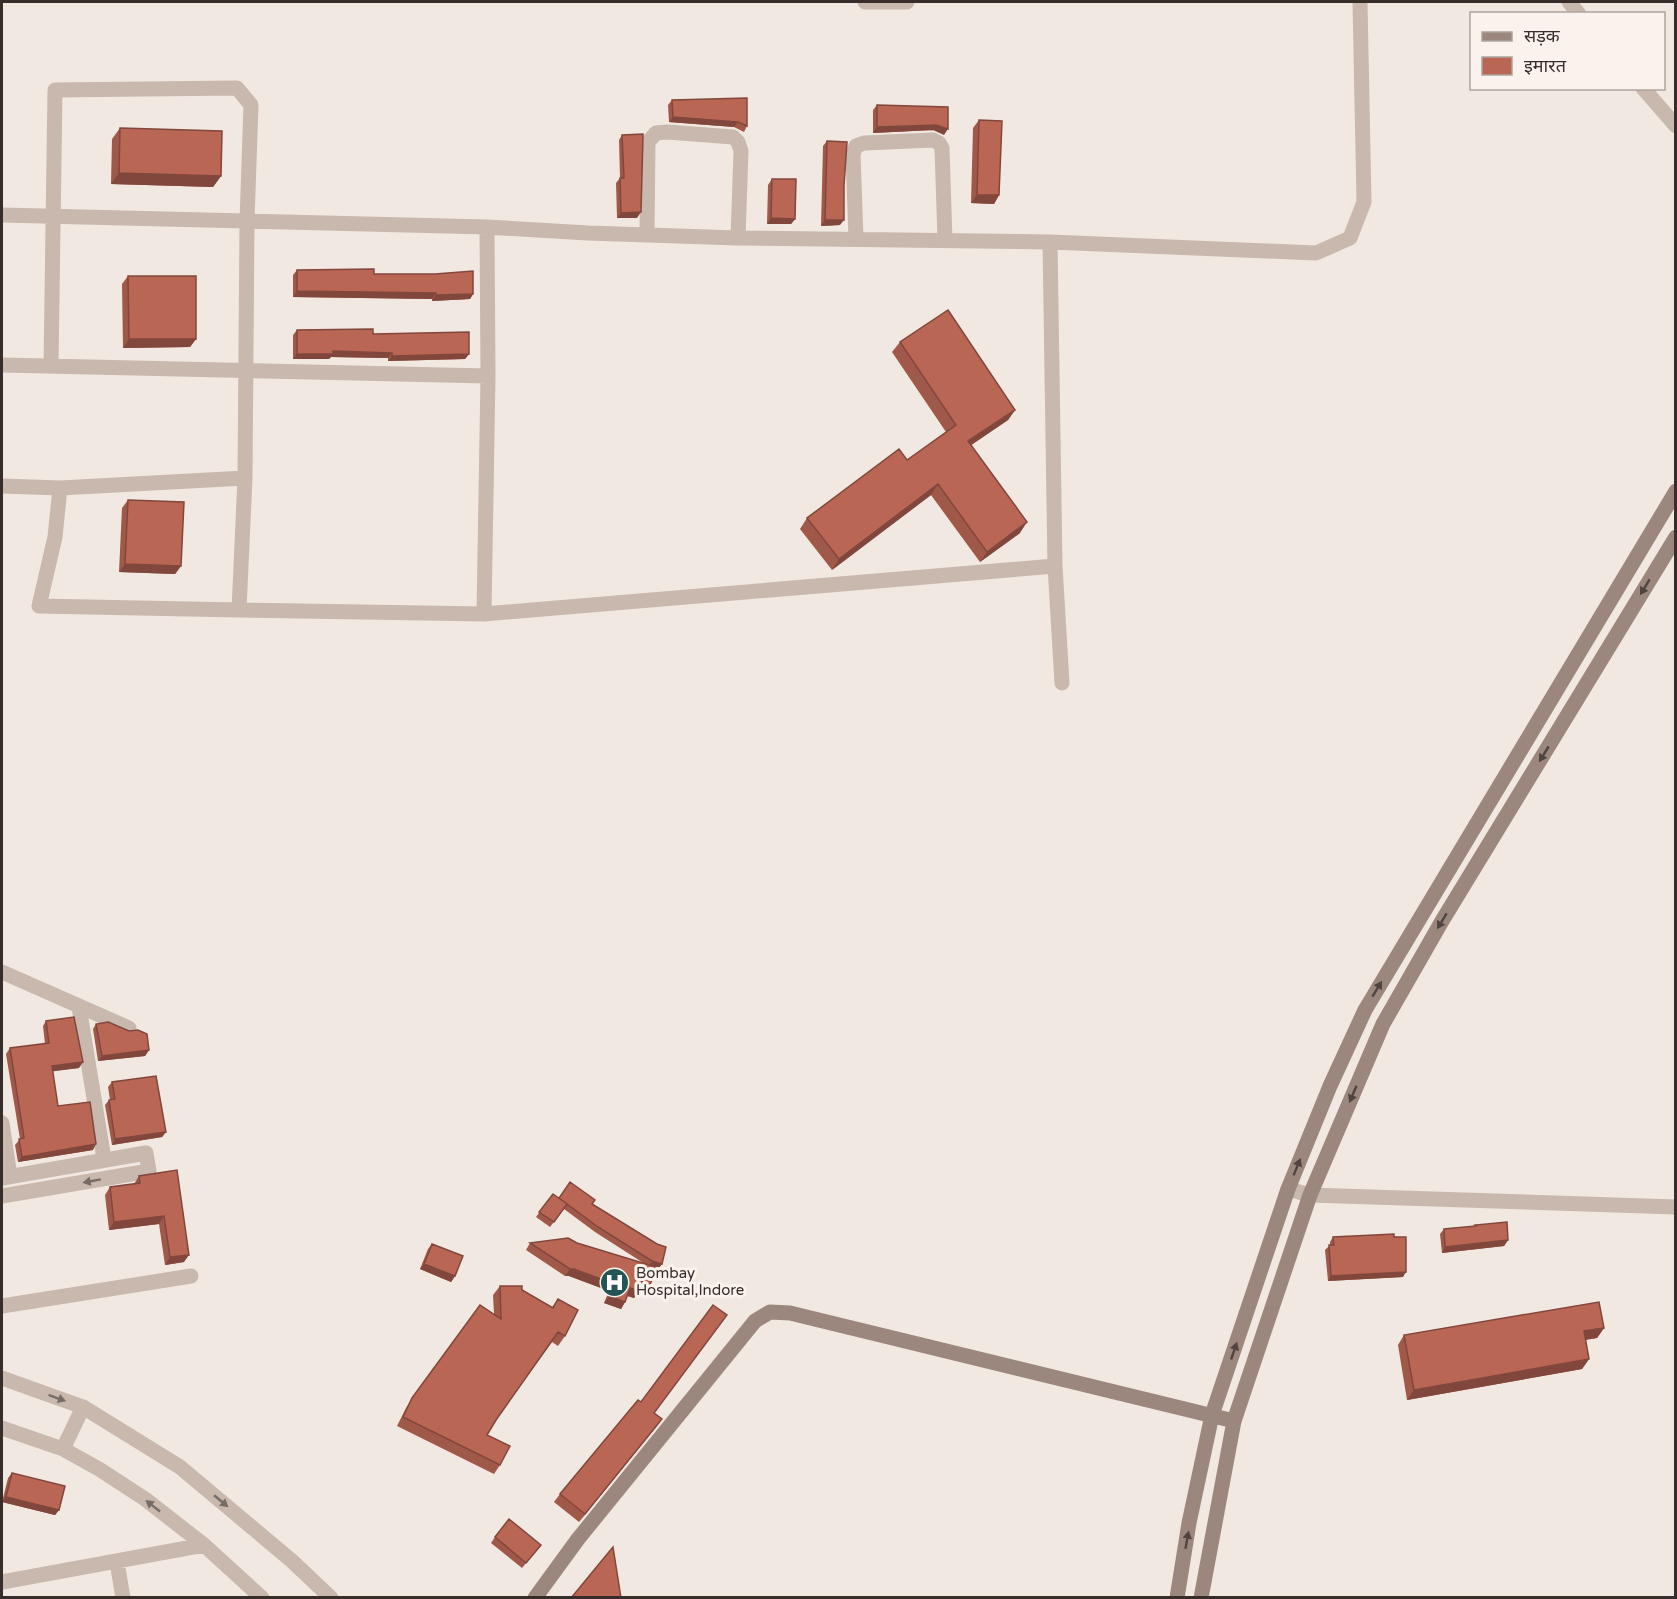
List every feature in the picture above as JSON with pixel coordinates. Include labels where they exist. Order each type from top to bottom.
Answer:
[{"type":"street","points":[[865,2],[907,2]]},
{"type":"street","points":[[2,215],[487,227],[588,233],[738,237],[1050,242],[1316,253],[1350,238],[1364,202],[1360,2]]},
{"type":"street","points":[[51,366],[55,90],[237,88],[251,105],[247,221],[245,478],[239,610]]},
{"type":"street","points":[[1645,90],[1676,126]]},
{"type":"street","points":[[647,234],[648,142],[656,133],[667,132],[733,137],[738,142],[741,151],[738,237]]},
{"type":"street","points":[[856,238],[853,154],[856,146],[864,143],[933,140],[942,148],[945,240]]},
{"type":"street","points":[[484,614],[488,376],[487,227]]},
{"type":"street","points":[[1050,242],[1055,566],[1062,683]]},
{"type":"street","points":[[2,365],[488,376]]},
{"type":"street","points":[[2,486],[60,488],[245,478]]},
{"type":"street","points":[[60,488],[55,537],[39,606],[484,614],[1055,566]]},
{"type":"street","points":[[1177,1598],[1212,1415],[1288,1189],[1330,1086],[1365,1010],[1676,491]]},
{"type":"street","points":[[1201,1598],[1234,1421],[1310,1195],[1383,1024],[1442,921],[1676,537]]},
{"type":"street","points":[[2,972],[129,1028]]},
{"type":"street","points":[[79,1007],[104,1160]]},
{"type":"street","points":[[2,1123],[6,1177],[146,1154],[149,1172],[2,1196]]},
{"type":"street","points":[[1288,1189],[1310,1195],[1676,1208]]},
{"type":"street","points":[[2,1306],[191,1276]]},
{"type":"street","points":[[535,1598],[578,1539],[755,1321],[770,1312],[790,1313],[1234,1421]]},
{"type":"street","points":[[2,1378],[82,1407],[180,1467],[331,1598]]},
{"type":"street","points":[[63,1449],[82,1407]]},
{"type":"street","points":[[2,1428],[63,1449],[99,1468],[145,1499],[204,1545],[262,1598]]},
{"type":"street","points":[[2,1582],[204,1545]]},
{"type":"street","points":[[117,1562],[123,1598]]},
{"type":"building","points":[[747,98],[747,126],[738,122],[673,117],[672,100]]},
{"type":"building","points":[[877,105],[948,107],[948,129],[936,125],[877,127]]},
{"type":"building","points":[[979,120],[1002,121],[999,195],[977,195]]},
{"type":"building","points":[[120,128],[222,131],[221,176],[119,173]]},
{"type":"building","points":[[643,134],[641,212],[621,213],[620,178],[624,178],[622,135]]},
{"type":"building","points":[[827,141],[847,142],[844,220],[825,220]]},
{"type":"building","points":[[772,179],[796,179],[795,219],[771,218]]},
{"type":"building","points":[[374,269],[374,274],[435,274],[473,271],[473,294],[297,291],[297,270]]},
{"type":"building","points":[[128,276],[196,276],[196,339],[129,339]]},
{"type":"building","points":[[948,310],[1015,410],[968,441],[1027,522],[987,552],[938,484],[839,559],[807,518],[899,449],[907,460],[956,425],[900,342]]},
{"type":"building","points":[[373,329],[373,334],[469,332],[469,354],[392,356],[392,353],[333,351],[333,354],[297,354],[297,330]]},
{"type":"building","points":[[128,500],[184,502],[181,566],[125,564]]},
{"type":"building","points":[[74,1017],[83,1062],[52,1066],[58,1106],[90,1102],[96,1144],[22,1157],[19,1139],[24,1138],[10,1048],[49,1043],[46,1021]]},
{"type":"building","points":[[108,1022],[129,1031],[138,1030],[147,1034],[149,1050],[102,1056],[96,1024]]},
{"type":"building","points":[[156,1076],[166,1132],[115,1139],[109,1100],[115,1099],[112,1082]]},
{"type":"building","points":[[177,1170],[189,1255],[170,1257],[164,1216],[114,1222],[110,1187],[140,1183],[139,1176]]},
{"type":"building","points":[[570,1182],[595,1200],[592,1204],[657,1244],[666,1247],[662,1264],[652,1261],[598,1227],[559,1198]]},
{"type":"building","points":[[553,1194],[567,1204],[554,1222],[539,1212]]},
{"type":"building","points":[[1507,1222],[1508,1240],[1445,1247],[1444,1229]]},
{"type":"building","points":[[1394,1234],[1394,1237],[1406,1237],[1406,1272],[1331,1276],[1329,1245],[1334,1245],[1333,1237]]},
{"type":"building","points":[[568,1238],[577,1243],[656,1267],[650,1285],[642,1282],[639,1291],[630,1288],[625,1302],[609,1296],[614,1284],[570,1269],[530,1243]]},
{"type":"building","points":[[432,1244],[463,1256],[455,1276],[424,1264]]},
{"type":"building","points":[[500,1286],[522,1286],[522,1290],[553,1308],[558,1299],[578,1310],[565,1336],[558,1332],[487,1435],[510,1446],[500,1465],[403,1417],[412,1398],[480,1305],[501,1319]]},
{"type":"building","points":[[1599,1302],[1604,1328],[1584,1331],[1589,1359],[1414,1390],[1404,1335]]},
{"type":"building","points":[[713,1305],[727,1315],[654,1413],[662,1419],[585,1514],[560,1494],[638,1400],[641,1402]]},
{"type":"building","points":[[12,1473],[65,1486],[59,1510],[6,1497]]},
{"type":"building","points":[[509,1519],[541,1545],[526,1563],[495,1537]]},
{"type":"building","points":[[613,1547],[621,1598],[571,1598]]},
{"type":"place","name":"Bombay Hospital,Indore","points":[[615,1282]]}]
